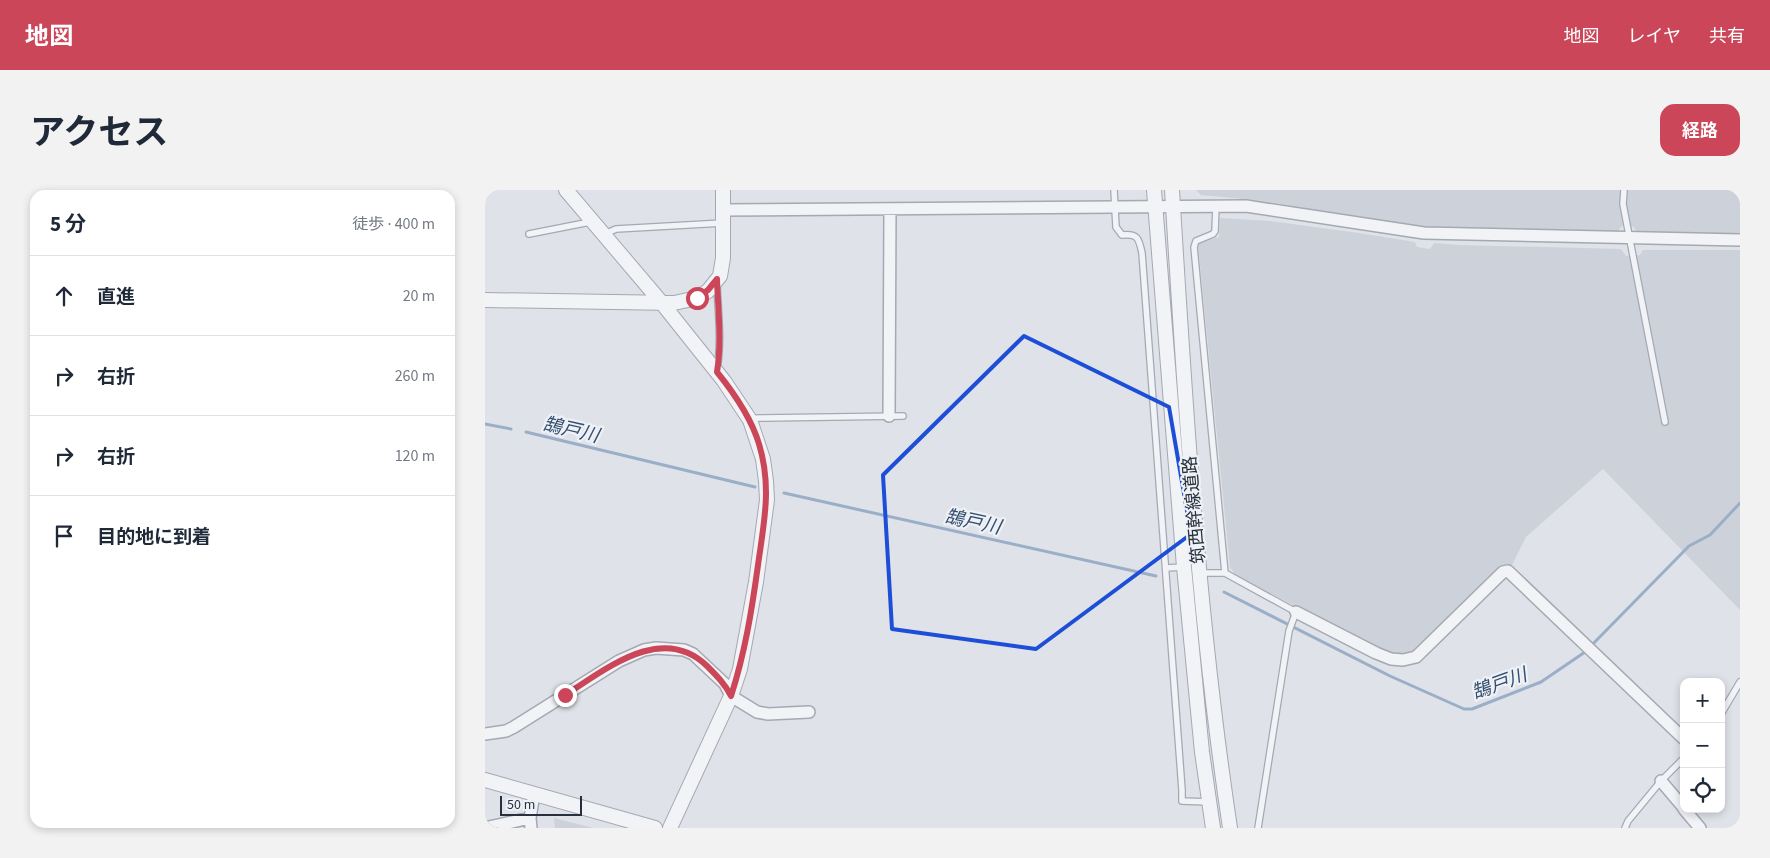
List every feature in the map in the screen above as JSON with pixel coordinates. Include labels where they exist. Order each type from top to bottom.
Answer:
[{"type":"street","points":[[566,190],[661,302],[717,372],[750,420],[759,442],[763,459],[767,500],[740,670],[731,696],[670,828]]},
{"type":"street","points":[[485,300],[673,303],[697,298],[708,290],[720,276],[723,258],[723,190]]},
{"type":"street","name":"筑西幹線道路","points":[[1154,190],[1184,567],[1202,752],[1213,828]]},
{"type":"street","name":"筑西幹線道路","points":[[1172,190],[1199,572],[1216,727],[1230,828]]},
{"type":"street","points":[[723,217],[890,209],[1216,206],[1259,207],[1424,233],[1740,240]]},
{"type":"street","points":[[889,416],[890,209]]},
{"type":"street","points":[[1296,612],[1376,653],[1391,659],[1403,660],[1416,657],[1503,572],[1508,571],[1680,735]]},
{"type":"street","points":[[485,734],[506,731],[514,727],[619,661],[650,649],[684,650],[693,654],[725,684],[731,696],[757,712],[767,714],[809,712]]},
{"type":"street","points":[[485,780],[655,828]]},
{"type":"street","points":[[1661,781],[1680,804]]},
{"type":"street","points":[[485,828],[531,823],[534,794]]},
{"type":"street","points":[[1687,813],[1700,828]]},
{"type":"lane","points":[[1114,190],[1116,227],[1122,235],[1131,234],[1135,236],[1139,241],[1142,253],[1183,790],[1182,801],[1208,802]]},
{"type":"lane","points":[[1624,190],[1623,204],[1665,422]]},
{"type":"lane","points":[[1216,206],[1215,231],[1213,234],[1196,241],[1194,247],[1225,574]]},
{"type":"lane","points":[[604,235],[616,230],[723,217]]},
{"type":"lane","points":[[529,234],[593,221]]},
{"type":"lane","points":[[717,279],[719,360],[717,372]]},
{"type":"lane","points":[[750,420],[758,418],[903,416]]},
{"type":"lane","points":[[1166,568],[1184,567]]},
{"type":"lane","points":[[1199,572],[1225,574],[1296,612],[1289,631],[1258,828]]},
{"type":"lane","points":[[1725,707],[1740,682]]},
{"type":"lane","points":[[1625,828],[1628,821],[1661,781],[1680,762]]},
{"type":"highlighted area","points":[[1024,336],[1169,407],[1191,534],[1036,649],[892,629],[883,475]]},
{"type":"shaded area","points":[[1196,190],[1740,190],[1740,234],[1637,233],[1634,227],[1623,225],[1617,232],[1406,226],[1264,201],[1201,195]]},
{"type":"shaded area","points":[[1220,218],[1270,221],[1359,233],[1415,242],[1417,247],[1430,249],[1434,243],[1621,249],[1626,256],[1640,255],[1643,250],[1740,250],[1740,610],[1603,469],[1526,537],[1511,567],[1416,653],[1393,656],[1236,576],[1230,567],[1198,244],[1219,237]]},
{"type":"shaded area","points":[[554,818],[593,828],[555,828]]},
{"type":"waterway","name":"鵠戸川","points":[[485,424],[511,429]]},
{"type":"waterway","name":"鵠戸川","points":[[526,432],[755,487]]},
{"type":"waterway","name":"鵠戸川","points":[[784,493],[1156,576]]},
{"type":"waterway","name":"鵠戸川","points":[[1224,592],[1390,676],[1464,709],[1472,709],[1541,682],[1585,652],[1689,546],[1710,535],[1740,503]]},
{"type":"route","points":[[565,695],[619,661],[644,650],[656,648],[684,650],[693,654],[725,684],[731,696],[740,670],[756,582],[767,500],[766,481],[759,442],[750,420],[717,372],[719,360],[719,321],[717,279],[708,290],[697,298]]}]
